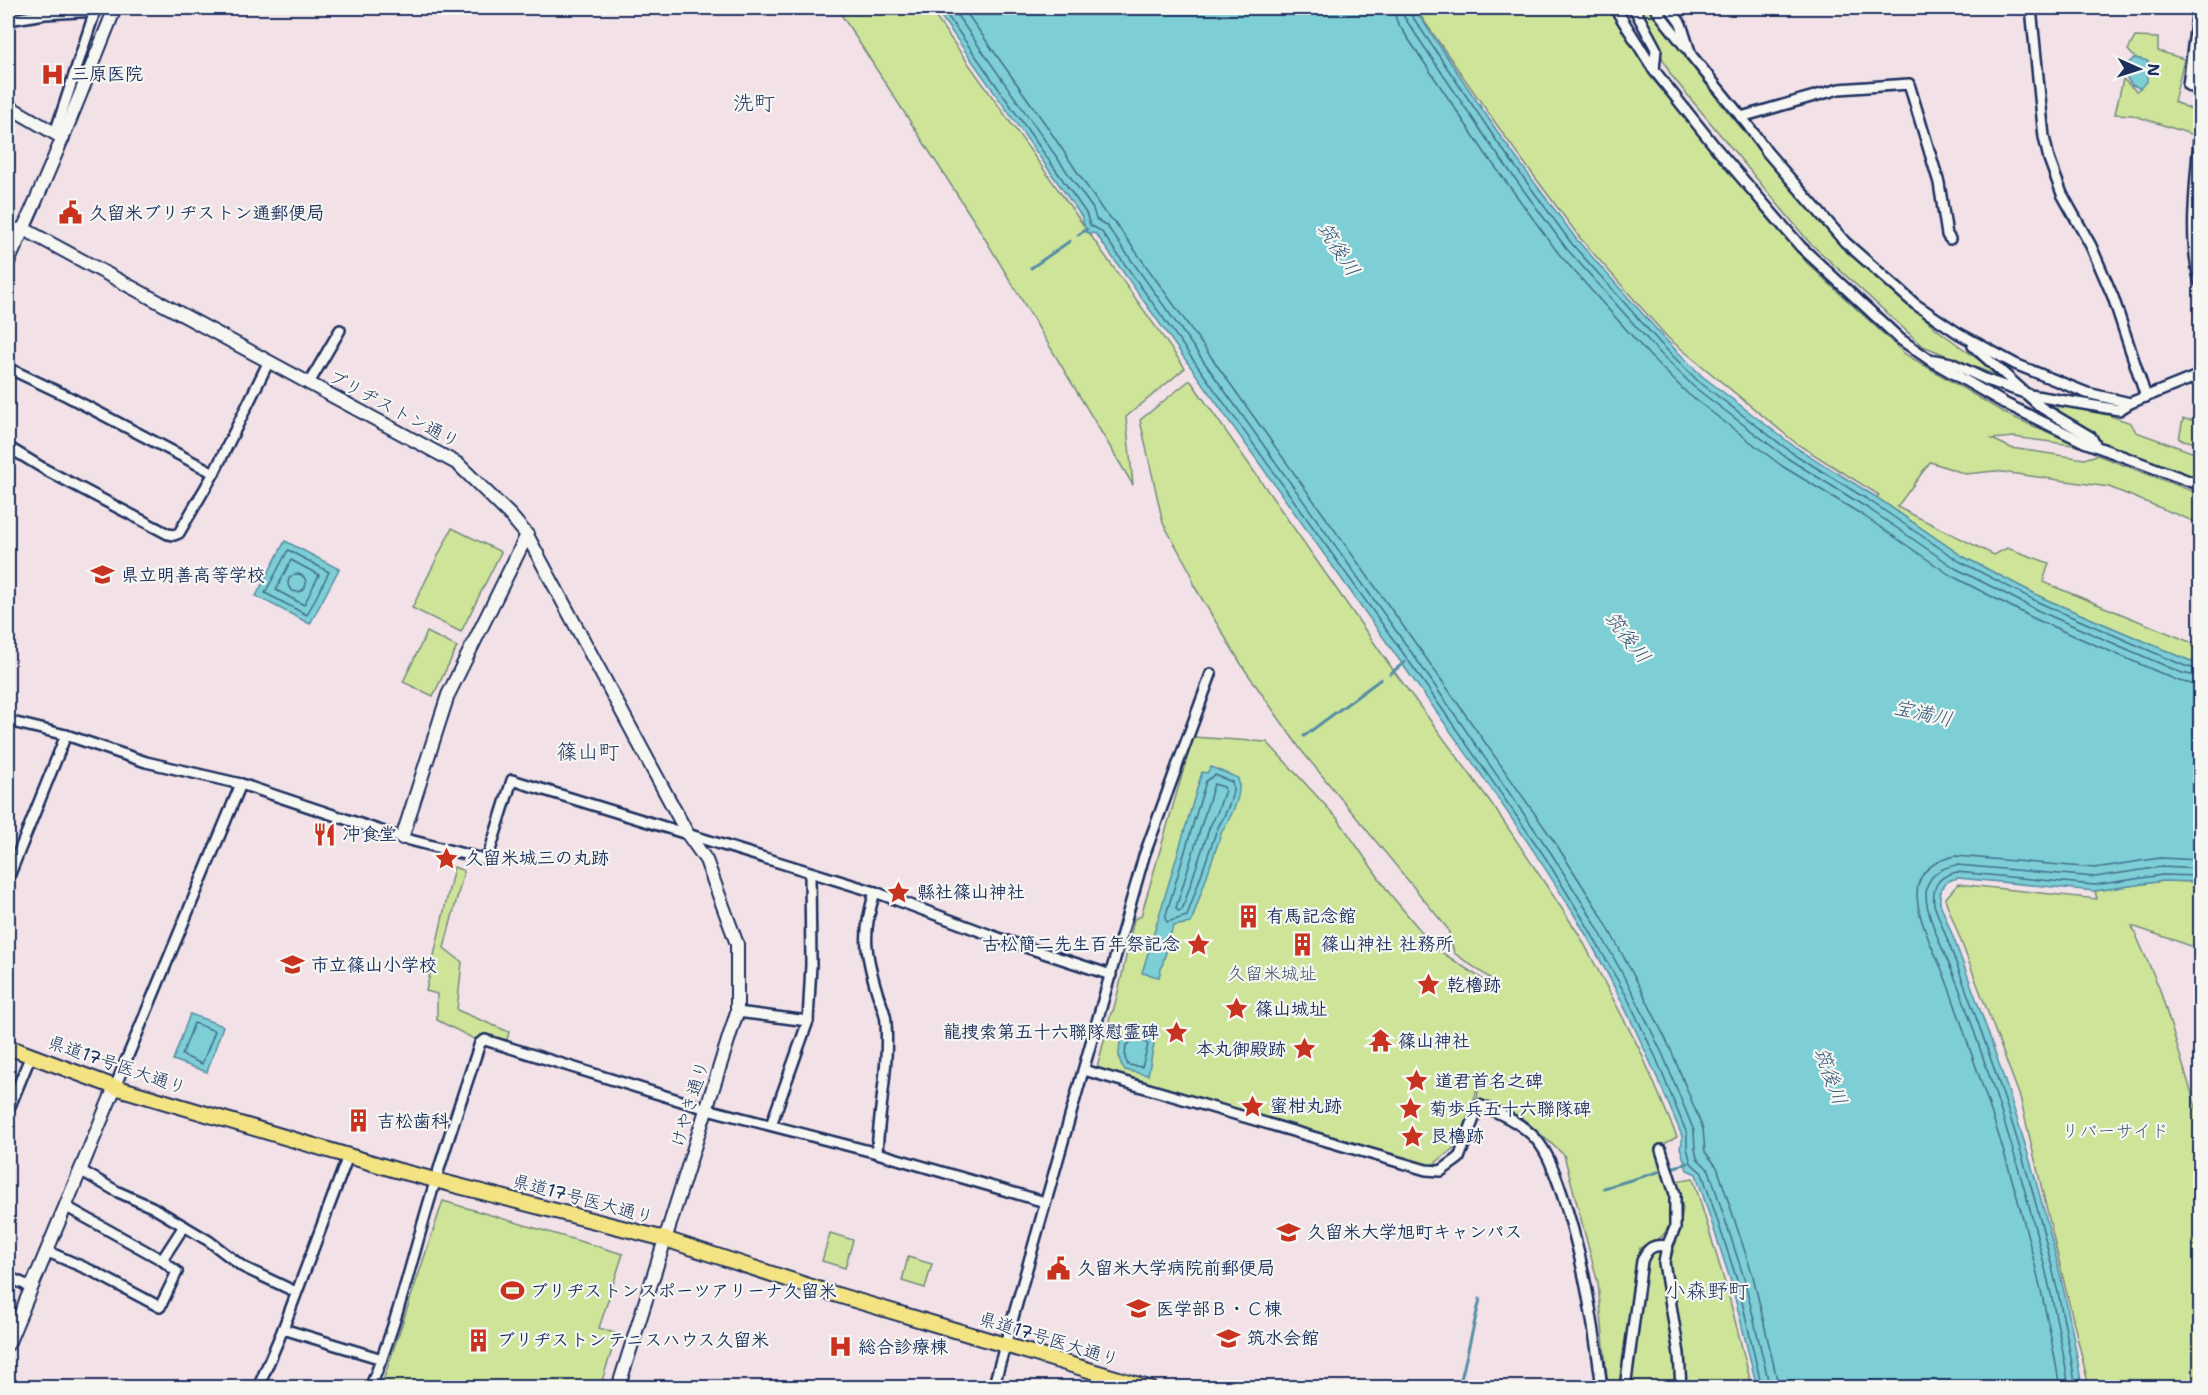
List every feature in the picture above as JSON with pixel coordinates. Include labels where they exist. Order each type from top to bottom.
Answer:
[{"type":"main road","name":"県道17号医大通り","points":[[8,1047],[115,1087],[348,1156],[665,1239],[824,1291],[1149,1388]]},
{"type":"street","points":[[8,262],[24,229],[59,135],[114,8]]},
{"type":"street","points":[[1615,8],[1654,70],[1716,148],[1801,247],[1900,339],[1930,360],[2004,403],[2096,446],[2200,485]]},
{"type":"street","points":[[1634,8],[1656,49],[1654,70]]},
{"type":"street","points":[[1655,8],[1767,152],[1845,242],[1915,304],[1958,333],[2015,364],[2087,393],[2130,403]]},
{"type":"street","points":[[1670,8],[1681,24],[1691,55]]},
{"type":"street","points":[[2031,8],[2044,137],[2049,159],[2062,194],[2091,246],[2113,297],[2146,397]]},
{"type":"street","points":[[2198,8],[2188,85],[2200,91]]},
{"type":"street","points":[[8,20],[45,14],[95,11],[59,135]]},
{"type":"street","points":[[1741,117],[1839,89],[1909,84],[1939,183],[1947,235],[1950,239]]},
{"type":"street","points":[[8,106],[59,135]]},
{"type":"street","points":[[2200,111],[2195,227],[2197,269],[2200,282]]},
{"type":"street","points":[[8,231],[24,229]]},
{"type":"street","name":"ブリヂストン通り","points":[[24,229],[458,464],[527,535],[687,833]]},
{"type":"street","points":[[309,383],[340,330]]},
{"type":"street","points":[[1958,333],[2042,408],[2091,437],[2096,446]]},
{"type":"street","points":[[1930,360],[1951,363],[1986,380],[2030,395],[2119,410],[2130,403],[2200,375]]},
{"type":"street","points":[[8,447],[107,502],[174,535],[179,533],[214,473],[269,361]]},
{"type":"street","points":[[8,368],[67,396],[214,473]]},
{"type":"street","points":[[402,838],[448,694],[527,535]]},
{"type":"street","points":[[993,1388],[1144,856],[1211,674]]},
{"type":"street","points":[[8,721],[66,735],[146,762],[241,784],[402,838],[487,860],[512,780],[875,892],[1001,939],[1111,975]]},
{"type":"street","points":[[8,879],[66,735]]},
{"type":"street","points":[[8,1344],[241,784]]},
{"type":"street","name":"けやき通り","points":[[618,1388],[737,1012],[737,944],[706,860],[687,833]]},
{"type":"street","points":[[771,1125],[808,1021],[812,913],[810,873]]},
{"type":"street","points":[[875,892],[866,924],[866,953],[886,1019],[888,1049],[879,1110],[877,1153]]},
{"type":"street","points":[[737,1012],[808,1021]]},
{"type":"street","points":[[370,1388],[404,1294],[436,1179],[478,1049],[480,1043],[485,1040],[707,1109],[877,1153],[1045,1202]]},
{"type":"street","points":[[8,1111],[31,1055]]},
{"type":"street","points":[[1084,1070],[1426,1170],[1441,1171],[1459,1158],[1479,1105],[1508,1117],[1532,1134],[1548,1154],[1568,1211],[1582,1262],[1602,1388]]},
{"type":"street","points":[[1661,1150],[1675,1194],[1674,1228],[1667,1246],[1665,1263],[1682,1388]]},
{"type":"street","points":[[258,1388],[283,1329],[348,1156]]},
{"type":"street","points":[[80,1170],[118,1192],[152,1207],[209,1241],[243,1266],[296,1292]]},
{"type":"street","points":[[46,1251],[92,1271],[160,1307],[177,1272],[162,1260],[65,1206]]},
{"type":"street","points":[[162,1260],[184,1226]]},
{"type":"street","points":[[1625,1388],[1642,1261],[1645,1252],[1652,1246],[1667,1246]]},
{"type":"street","points":[[8,1277],[31,1287]]},
{"type":"street","points":[[283,1329],[382,1359]]},
{"type":"green space","points":[[837,8],[929,8],[1185,368],[1126,417],[1133,485],[978,227]]},
{"type":"green space","points":[[1415,8],[1610,8],[1650,76],[1807,263],[1905,354],[2008,415],[2080,446],[2014,437],[1992,439],[2011,448],[2084,459],[2097,455],[2200,494],[2200,524],[2109,487],[1995,471],[1966,474],[1930,462],[1897,507],[1994,555],[2007,548],[2049,563],[2043,582],[2200,646],[2200,665],[2045,599],[1962,556],[1876,497],[1879,495],[1797,444],[1668,338],[1580,238],[1506,138]]},
{"type":"green space","points":[[1637,8],[1649,8],[1722,105],[1839,243],[1939,331],[2005,379],[1923,346],[1809,242],[1671,75]]},
{"type":"green space","points":[[2135,37],[2158,38],[2158,51],[2184,59],[2174,102],[2196,111],[2194,135],[2132,115],[2115,114],[2123,79],[2136,91],[2140,88],[2148,61],[2135,58],[2128,50]]},
{"type":"green space","name":"久留米城址","points":[[1190,380],[1396,674],[1492,804],[1580,936],[1640,1050],[1677,1137],[1657,1148],[1670,1192],[1671,1214],[1664,1234],[1640,1248],[1620,1387],[1608,1387],[1598,1283],[1564,1155],[1521,1117],[1477,1099],[1480,1076],[1469,1120],[1460,1143],[1430,1167],[1096,1072],[1119,988],[1134,919],[1141,916],[1193,737],[1267,742],[1338,819],[1390,894],[1435,948],[1491,985],[1491,979],[1454,953],[1448,929],[1301,750],[1243,667],[1193,584],[1191,573],[1163,523],[1140,420]]},
{"type":"green space","points":[[2055,402],[2131,423],[2136,432],[2200,455],[2200,480],[2097,440],[2081,424],[2058,412]]},
{"type":"green space","points":[[2183,419],[2200,421],[2200,444],[2179,439]]},
{"type":"green space","points":[[452,528],[501,552],[461,632],[412,608]]},
{"type":"green space","points":[[427,632],[457,647],[433,696],[403,682]]},
{"type":"green space","points":[[454,867],[464,871],[444,948],[462,962],[457,1010],[509,1032],[507,1040],[486,1035],[474,1039],[437,1020],[437,994],[426,991]]},
{"type":"green space","name":"リバーサイド","points":[[2163,881],[2200,882],[2200,949],[2132,926],[2159,987],[2200,1115],[2200,1387],[2089,1387],[2020,1097],[1945,899],[1958,884],[2097,899],[2095,891]]},
{"type":"green space","points":[[1693,1178],[1728,1293],[1752,1387],[1685,1387],[1683,1352],[1670,1260],[1679,1234],[1683,1208],[1676,1181]]},
{"type":"green space","name":"ブリヂストンスポーツアリーナ久留米","points":[[443,1201],[623,1254],[599,1328],[617,1334],[600,1387],[381,1387]]},
{"type":"green space","points":[[830,1233],[853,1240],[845,1268],[822,1261]]},
{"type":"green space","points":[[1663,1250],[1678,1387],[1629,1388],[1645,1264],[1653,1252]]},
{"type":"green space","points":[[908,1257],[932,1264],[925,1288],[902,1281]]},
{"type":"water","points":[[935,8],[1414,8],[1503,140],[1577,240],[1666,340],[1702,376],[1795,447],[1876,497],[1962,556],[2045,599],[2200,665],[2200,882],[2163,881],[2095,891],[1958,878],[1945,883],[1940,893],[1940,903],[2005,1081],[2042,1202],[2071,1325],[2082,1387],[1757,1387],[1731,1282],[1696,1174],[1687,1170],[1680,1147],[1682,1136],[1635,1030],[1581,926],[1536,854],[1488,784],[1096,234],[1086,232],[1082,217]]},
{"type":"water","points":[[2135,58],[2148,61],[2147,82],[2140,88],[2132,85],[2126,77],[2128,63]]},
{"type":"water","points":[[285,541],[339,569],[310,624],[256,596]]},
{"type":"water","points":[[1211,767],[1238,778],[1239,791],[1235,806],[1222,831],[1191,923],[1173,926],[1159,977],[1142,973],[1202,772],[1207,773]]},
{"type":"water","points":[[190,1014],[223,1026],[207,1072],[173,1060]]},
{"type":"water","points":[[1128,1032],[1155,1039],[1148,1075],[1125,1070],[1120,1062],[1121,1037],[1127,1038]]},
{"type":"waterway","points":[[1078,235],[1087,229]]},
{"type":"waterway","points":[[1031,268],[1070,241]]},
{"type":"waterway","points":[[1390,674],[1405,662]]},
{"type":"waterway","points":[[1304,736],[1381,679]]},
{"type":"waterway","points":[[1604,1188],[1688,1163]]},
{"type":"waterway","points":[[1459,1388],[1480,1299]]},
{"type":"place","name":"三原医院","points":[[53,74]]},
{"type":"place","name":"久留米ブリヂストン通郵便局","points":[[71,213]]},
{"type":"place","name":"県立明善高等学校","points":[[103,575]]},
{"type":"place","name":"冲食堂","points":[[325,834]]},
{"type":"place","name":"久留米城三の丸跡","points":[[447,858]]},
{"type":"place","name":"縣社篠山神社","points":[[899,892]]},
{"type":"place","name":"有馬記念館","points":[[1248,916]]},
{"type":"place","name":"古松簡二先生百年祭記念","points":[[1198,944]]},
{"type":"place","name":"篠山神社 社務所","points":[[1303,944]]},
{"type":"place","name":"市立篠山小学校","points":[[293,965]]},
{"type":"place","name":"乾櫓跡","points":[[1429,985]]},
{"type":"place","name":"篠山城址","points":[[1237,1009]]},
{"type":"place","name":"龍捜索第五十六聯隊慰霊碑","points":[[1177,1032]]},
{"type":"place","name":"篠山神社","points":[[1380,1041]]},
{"type":"place","name":"本丸御殿跡","points":[[1304,1049]]},
{"type":"place","name":"道君首名之碑","points":[[1417,1081]]},
{"type":"place","name":"蜜柑丸跡","points":[[1252,1106]]},
{"type":"place","name":"菊歩兵五十六聯隊碑","points":[[1411,1109]]},
{"type":"place","name":"吉松歯科","points":[[359,1121]]},
{"type":"place","name":"艮櫓跡","points":[[1412,1136]]},
{"type":"place","name":"久留米大学旭町キャンパス","points":[[1289,1232]]},
{"type":"place","name":"久留米大学病院前郵便局","points":[[1059,1268]]},
{"type":"place","name":"ブリヂストンスポーツアリーナ久留米","points":[[512,1291]]},
{"type":"place","name":"医学部Ｂ・Ｃ棟","points":[[1138,1309]]},
{"type":"place","name":"筑水会館","points":[[1229,1338]]},
{"type":"place","name":"ブリヂストンテニスハウス久留米","points":[[479,1340]]},
{"type":"place","name":"総合診療棟","points":[[840,1347]]},
{"type":"district","name":"洗町","points":[[754,103]]},
{"type":"district","name":"篠山町","points":[[588,752]]},
{"type":"district","name":"小森野町","points":[[1707,1291]]},
{"type":"water label","name":"筑後川","points":[[1339,249]]},
{"type":"water label","name":"筑後川","points":[[1628,637]]},
{"type":"water label","name":"宝満川","points":[[1923,713]]},
{"type":"water label","name":"筑後川","points":[[1831,1076]]}]
